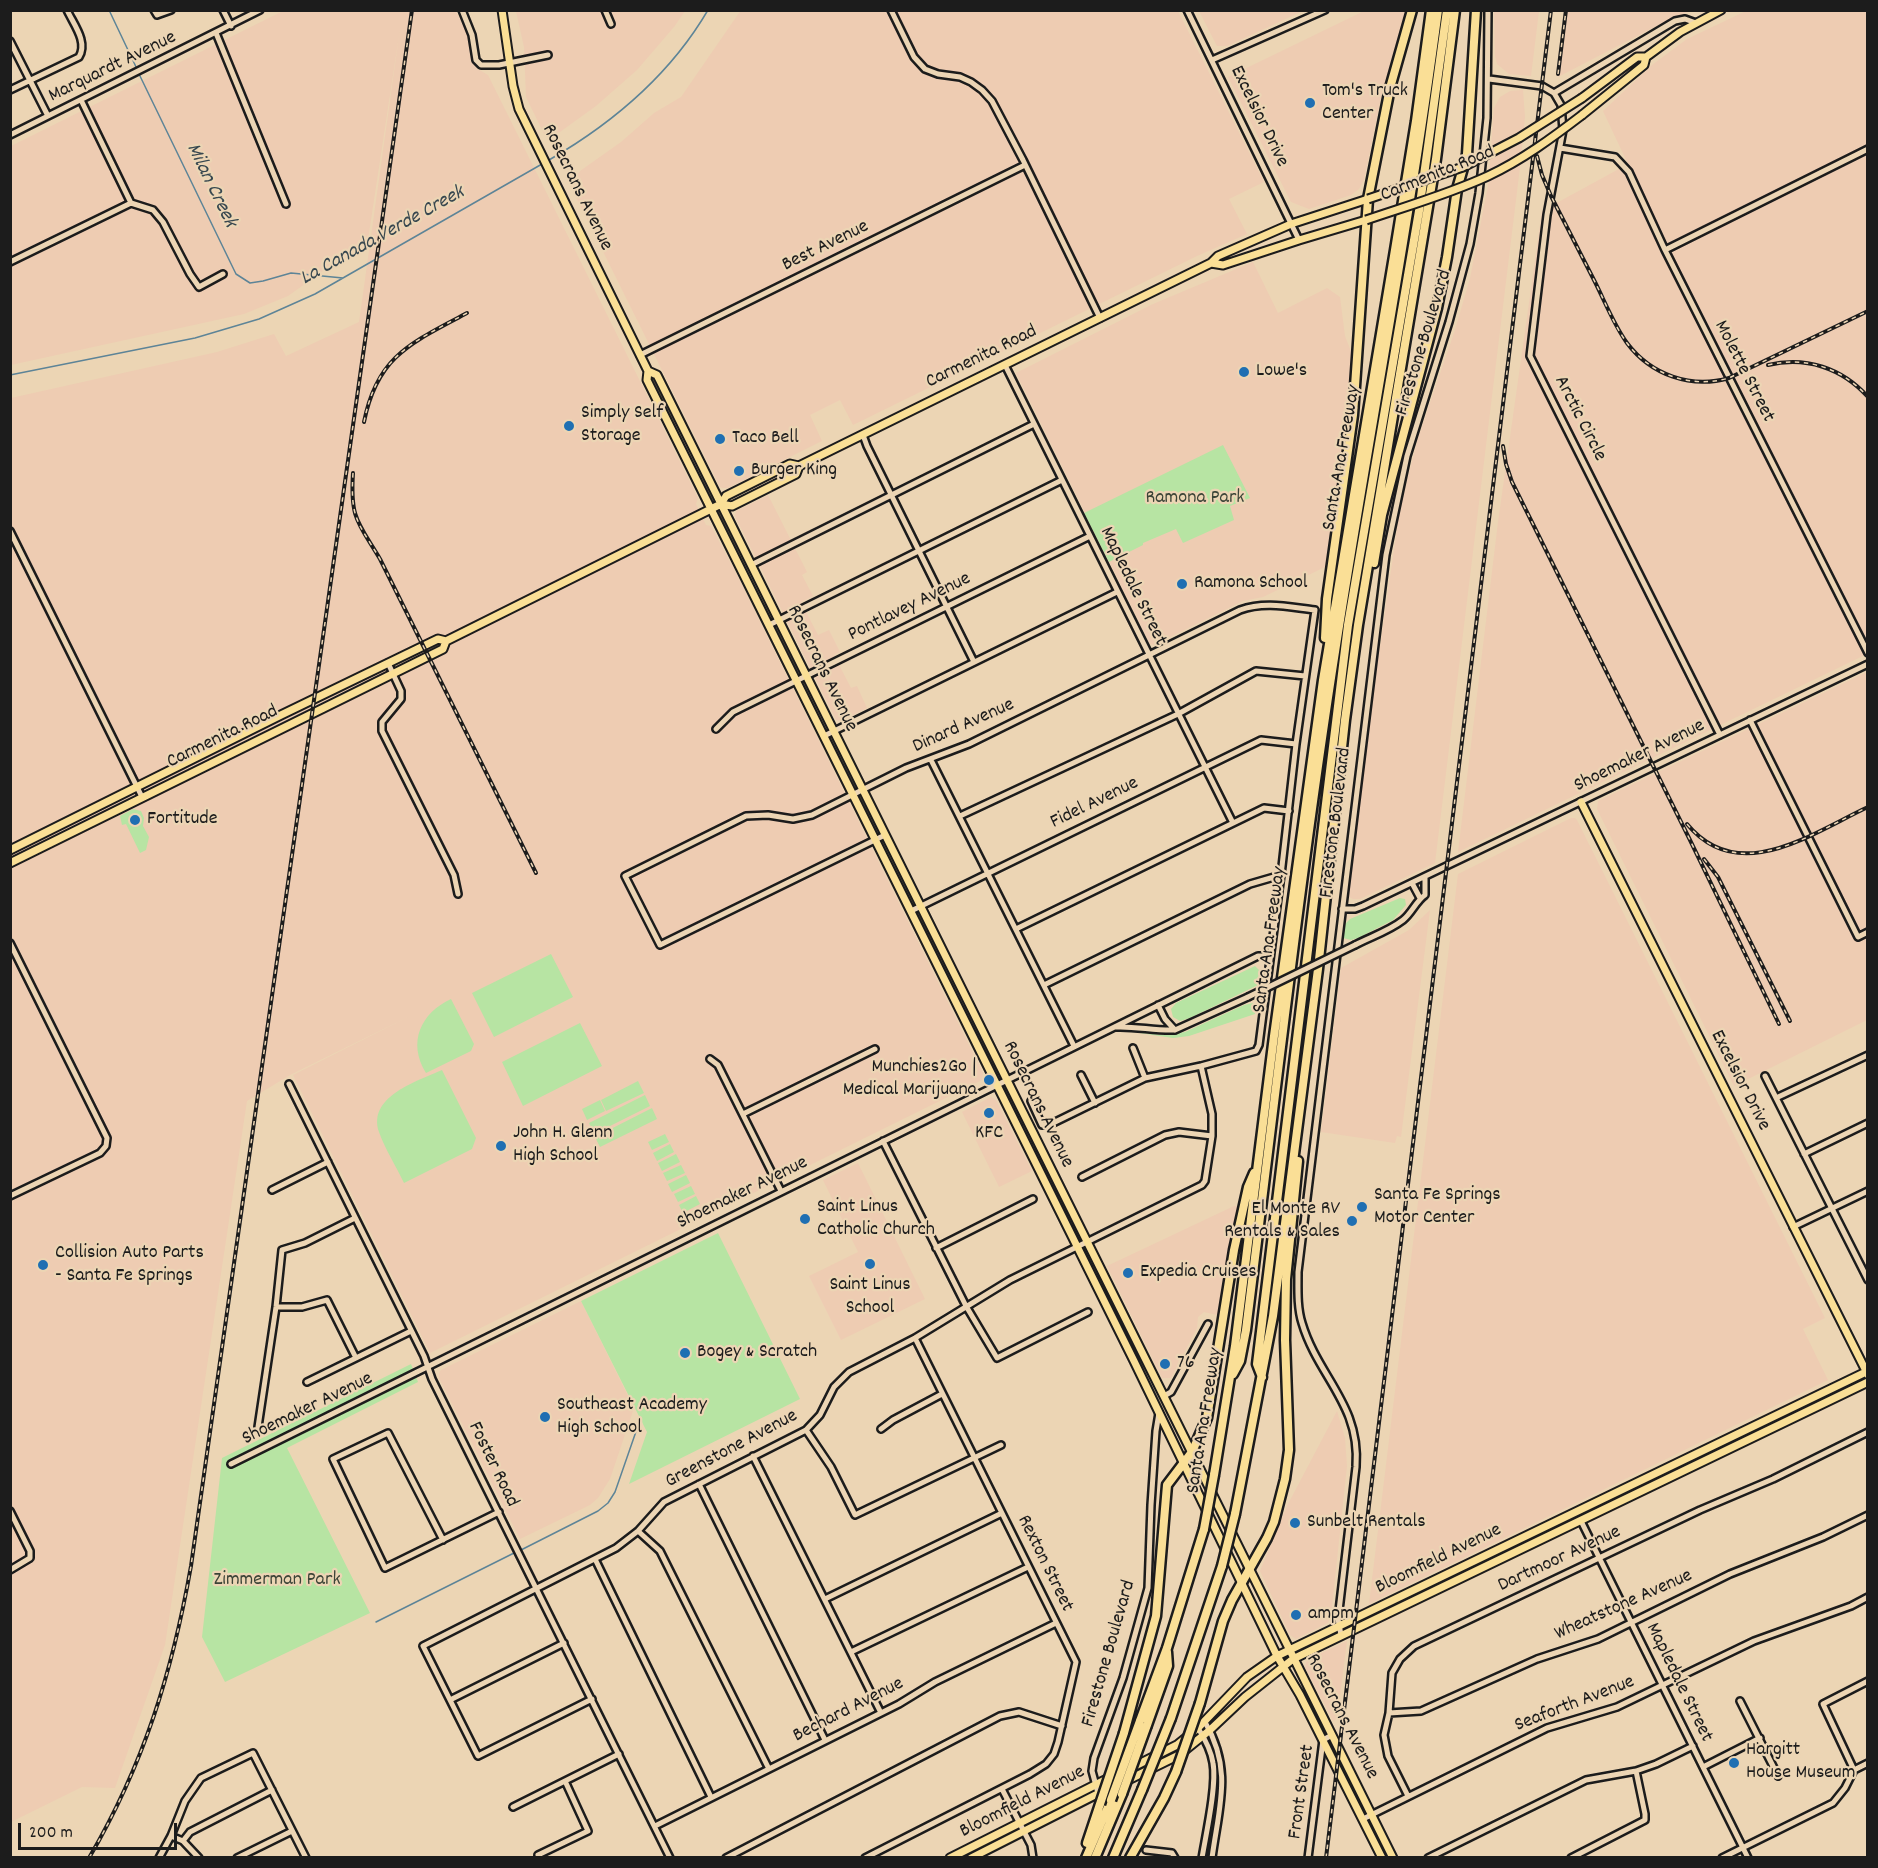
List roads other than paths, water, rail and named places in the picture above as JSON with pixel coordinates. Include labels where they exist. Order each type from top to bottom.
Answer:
[{"type":"highway","points":[[1323,680],[1327,599],[1353,415],[1368,199],[1390,88],[1412,10]]},
{"type":"highway","name":"Santa Ana Freeway","points":[[1084,1857],[1144,1723],[1204,1529],[1230,1379],[1323,680],[1394,261],[1431,10]]},
{"type":"highway","points":[[1230,1379],[1240,1361],[1246,1330],[1282,1036],[1330,681],[1410,206],[1438,10]]},
{"type":"highway","points":[[1262,1377],[1257,1364],[1305,985],[1338,695],[1359,553],[1419,211],[1447,10]]},
{"type":"highway","points":[[1113,1857],[1171,1718],[1222,1566],[1235,1514],[1262,1377],[1273,1316],[1318,969],[1345,720],[1358,625],[1436,159],[1455,10]]},
{"type":"highway","points":[[1358,625],[1372,572],[1382,514],[1437,308],[1457,189],[1467,154],[1476,10]]},
{"type":"highway","points":[[1130,1857],[1164,1798],[1176,1772],[1200,1703],[1223,1622],[1274,1522],[1285,1479],[1289,1450],[1285,1340],[1286,1279],[1297,1179],[1299,1114]]},
{"type":"highway","points":[[1084,1857],[1124,1733],[1156,1616],[1167,1485],[1192,1452],[1207,1418],[1234,1250],[1248,1187],[1258,1164]]},
{"type":"highway","points":[[1095,1857],[1122,1794],[1144,1723]]},
{"type":"main road","name":"Rosecrans Avenue","points":[[502,10],[517,103],[648,371],[647,380],[1126,1344],[1277,1656],[1323,1740],[1382,1857]]},
{"type":"main road","name":"Carmenita Road","points":[[1211,263],[1223,266],[1366,220],[1488,176],[1552,138],[1644,65],[1646,57],[1666,41],[1721,10]]},
{"type":"main road","name":"Carmenita Road","points":[[10,850],[438,639],[446,641],[712,509],[721,504],[726,496],[790,464],[799,466],[863,435],[1211,263],[1218,256],[1292,224],[1464,167],[1519,138],[1582,98],[1637,57],[1646,57]]},
{"type":"main road","name":"Rosecrans Avenue","points":[[648,371],[657,375],[1393,1857]]},
{"type":"main road","points":[[655,396],[665,391]]},
{"type":"main road","name":"Carmenita Road","points":[[721,504],[732,506],[796,474],[799,466]]},
{"type":"main road","name":"Carmenita Road","points":[[10,863],[443,649],[446,641]]},
{"type":"main road","name":"Excelsior Drive","points":[[1581,802],[1867,1373]]},
{"type":"main road","points":[[960,1011],[971,1007]]},
{"type":"main road","points":[[1102,1298],[1112,1292]]},
{"type":"main road","points":[[1113,1320],[1123,1314]]},
{"type":"main road","points":[[1126,1344],[1136,1339]]},
{"type":"main road","name":"Bloomfield Avenue","points":[[950,1857],[1168,1749],[1205,1722],[1247,1677],[1289,1649],[1867,1373]]},
{"type":"main road","name":"Bloomfield Avenue","points":[[971,1857],[1179,1755],[1245,1697],[1293,1659],[1868,1382]]},
{"type":"main road","points":[[1606,1508],[1608,1496],[1618,1502]]},
{"type":"main road","points":[[1570,1515],[1581,1521],[1585,1508]]},
{"type":"street","points":[[10,90],[79,57],[83,51],[83,43],[66,10]]},
{"type":"street","points":[[155,13],[171,10]]},
{"type":"street","points":[[223,10],[231,26]]},
{"type":"street","name":"Marquardt Avenue","points":[[10,135],[260,10]]},
{"type":"street","points":[[462,10],[470,28],[475,57],[479,64],[490,66],[548,55]]},
{"type":"street","points":[[605,10],[612,24]]},
{"type":"street","points":[[891,10],[914,57],[925,69],[938,74],[960,76],[982,90],[992,101],[1100,318]]},
{"type":"street","name":"Excelsior Drive","points":[[1187,10],[1299,240]]},
{"type":"street","points":[[1212,60],[1325,10]]},
{"type":"street","name":"Firestone Boulevard","points":[[1341,1635],[1339,1626],[1357,1444],[1347,1409],[1309,1341],[1301,1321],[1298,1272],[1386,555],[1407,456],[1449,322],[1470,244],[1484,157],[1488,80],[1488,10]]},
{"type":"street","points":[[1488,80],[1542,86],[1554,93],[1675,21],[1685,18],[1696,23]]},
{"type":"street","points":[[216,33],[286,204]]},
{"type":"street","points":[[10,41],[48,116]]},
{"type":"street","name":"Arctic Circle","points":[[1554,93],[1561,105],[1563,130],[1547,215],[1530,356],[1720,735]]},
{"type":"street","points":[[81,100],[131,203]]},
{"type":"street","name":"Molette Street","points":[[1560,148],[1615,157],[1629,173],[1665,250],[1868,653]]},
{"type":"street","points":[[1665,250],[1868,149]]},
{"type":"street","name":"Best Avenue","points":[[640,355],[1025,165]]},
{"type":"street","points":[[10,262],[131,203],[153,210],[158,216],[199,287],[223,274]]},
{"type":"street","name":"Mapledale Street","points":[[1005,365],[1233,823]]},
{"type":"street","points":[[751,565],[1034,424]]},
{"type":"street","points":[[863,435],[974,662]]},
{"type":"street","points":[[770,625],[1062,480]]},
{"type":"street","points":[[10,531],[142,797]]},
{"type":"street","name":"Pontlavey Avenue","points":[[716,729],[733,712],[1090,536]]},
{"type":"street","points":[[825,736],[1118,592]]},
{"type":"street","name":"Dinard Avenue","points":[[876,840],[660,945],[626,876],[741,818],[757,815],[793,819],[807,817],[906,768],[969,744],[1250,607],[1276,605],[1315,610],[1305,675]]},
{"type":"street","points":[[388,663],[401,691],[401,699],[382,722],[382,731],[454,875],[458,894]]},
{"type":"street","name":"Shoemaker Avenue","points":[[1342,909],[1358,908],[1425,877],[1868,664]]},
{"type":"street","points":[[960,816],[1178,714],[1256,671],[1305,675],[1259,1045],[1256,1051],[1202,1066],[1145,1078],[1045,1126],[1042,1125],[1031,1101]]},
{"type":"street","points":[[1750,720],[1858,937],[1868,932]]},
{"type":"street","name":"Fidel Avenue","points":[[911,911],[1261,740],[1296,744]]},
{"type":"street","points":[[931,760],[1074,1046]]},
{"type":"street","points":[[1016,929],[1264,808],[1289,811]]},
{"type":"street","points":[[876,840],[885,835]]},
{"type":"street","points":[[1044,985],[1250,884],[1281,875]]},
{"type":"street","points":[[1112,1028],[1135,1026],[1175,1030],[1248,997],[1403,920],[1425,895],[1425,877]]},
{"type":"street","points":[[1412,883],[1420,898]]},
{"type":"street","points":[[10,944],[107,1138],[106,1146],[100,1153],[10,1196]]},
{"type":"street","name":"Shoemaker Avenue","points":[[231,1464],[1259,955],[1269,956]]},
{"type":"street","points":[[1158,1005],[1165,1019],[1175,1030]]},
{"type":"street","points":[[1132,1048],[1145,1078]]},
{"type":"street","points":[[743,1114],[875,1049]]},
{"type":"street","points":[[1776,1098],[1868,1055]]},
{"type":"street","points":[[710,1059],[718,1065],[781,1191]]},
{"type":"street","points":[[1082,1177],[1165,1135],[1179,1132],[1212,1136],[1210,1101],[1202,1066]]},
{"type":"street","points":[[1081,1075],[1095,1103]]},
{"type":"street","points":[[1765,1076],[1830,1209],[1868,1280]]},
{"type":"street","name":"Foster Road","points":[[289,1084],[670,1857]]},
{"type":"street","points":[[1804,1154],[1868,1123]]},
{"type":"street","name":"Greenstone Avenue","points":[[450,1701],[423,1646],[616,1548],[638,1531],[664,1502],[806,1430],[820,1415],[841,1378],[849,1372],[915,1338],[966,1306],[1086,1241],[1202,1185],[1205,1181],[1212,1136]]},
{"type":"street","points":[[883,1141],[966,1306],[997,1358],[1088,1311]]},
{"type":"street","points":[[272,1190],[327,1162]]},
{"type":"street","points":[[1793,1227],[1868,1191]]},
{"type":"street","points":[[936,1248],[1033,1199]]},
{"type":"street","points":[[258,1427],[282,1250],[305,1243],[355,1218]]},
{"type":"street","points":[[1860,1264],[1868,1260]]},
{"type":"street","points":[[276,1307],[302,1307],[327,1300],[356,1358]]},
{"type":"street","points":[[1164,1396],[1171,1392],[1208,1324]]},
{"type":"street","points":[[307,1382],[411,1330]]},
{"type":"street","name":"Rexton Street","points":[[865,1857],[1002,1789],[1046,1764],[1054,1754],[1076,1662],[915,1338]]},
{"type":"street","points":[[881,1429],[893,1420],[942,1394]]},
{"type":"street","name":"Firestone Boulevard","points":[[1098,1793],[1092,1771],[1094,1758],[1123,1678],[1148,1588],[1151,1505],[1159,1413]]},
{"type":"street","points":[[806,1430],[831,1467],[855,1515],[1001,1445]]},
{"type":"street","name":"Dartmoor Avenue","points":[[1408,1796],[1388,1756],[1384,1735],[1389,1713],[1392,1673],[1400,1659],[1414,1646],[1700,1510],[1773,1479],[1868,1432]]},
{"type":"street","points":[[442,1540],[388,1433],[333,1459],[385,1569],[499,1512]]},
{"type":"street","points":[[753,1456],[881,1713]]},
{"type":"street","points":[[699,1484],[825,1740]]},
{"type":"street","points":[[10,1511],[30,1551],[30,1558],[10,1570]]},
{"type":"street","points":[[825,1599],[1002,1513]]},
{"type":"street","name":"Wheatstone Avenue","points":[[1389,1713],[1421,1712],[1537,1659],[1598,1639],[1730,1574],[1822,1537],[1868,1515]]},
{"type":"street","name":"Mapledale Street","points":[[1581,1521],[1748,1857]]},
{"type":"street","points":[[638,1531],[660,1551],[769,1768]]},
{"type":"street","points":[[595,1559],[711,1797]]},
{"type":"street","points":[[851,1652],[1028,1567]]},
{"type":"street","name":"Seaforth Avenue","points":[[1363,1819],[1547,1728],[1617,1707],[1747,1644],[1868,1598]]},
{"type":"street","name":"Bechard Avenue","points":[[655,1826],[881,1713],[934,1682],[1056,1623]]},
{"type":"street","points":[[564,1643],[450,1701],[478,1756],[592,1699]]},
{"type":"street","points":[[1854,1770],[1822,1704],[1868,1681]]},
{"type":"street","points":[[1740,1701],[1778,1776]]},
{"type":"street","points":[[726,1857],[1000,1716],[1019,1712],[1062,1726]]},
{"type":"street","points":[[1205,1722],[1220,1752],[1223,1775],[1212,1857]]},
{"type":"street","points":[[1198,1728],[1209,1747],[1214,1765],[1212,1796],[1202,1857]]},
{"type":"street","name":"Front Street","points":[[1308,1857],[1323,1740],[1332,1735]]},
{"type":"street","points":[[1703,1767],[1760,1738]]},
{"type":"street","points":[[1428,1857],[1586,1780],[1636,1771],[1693,1746]]},
{"type":"street","points":[[159,1857],[171,1836],[185,1801],[201,1778],[253,1753],[306,1857]]},
{"type":"street","points":[[513,1807],[619,1754]]},
{"type":"street","points":[[1722,1857],[1833,1803],[1845,1788],[1854,1770],[1868,1763]]},
{"type":"street","points":[[1571,1857],[1645,1820],[1636,1771]]},
{"type":"street","points":[[538,1855],[588,1831],[564,1781]]},
{"type":"street","points":[[1002,1789],[1031,1845],[1033,1857]]},
{"type":"street","points":[[183,1841],[190,1832],[272,1791]]},
{"type":"street","points":[[237,1857],[292,1831]]},
{"type":"street","points":[[171,1836],[183,1841],[199,1857]]},
{"type":"street","points":[[1146,1850],[1172,1853],[1175,1857]]},
{"type":"waterway","name":"Milan Creek","points":[[109,10],[137,69]]},
{"type":"waterway","name":"La Canada Verde Creek","points":[[549,160],[596,130],[638,96],[676,56],[708,10]]},
{"type":"waterway","name":"Milan Creek","points":[[139,74],[236,274],[250,283],[291,273],[343,278]]},
{"type":"waterway","name":"La Canada Verde Creek","points":[[10,375],[195,338],[259,319],[315,294],[542,164]]},
{"type":"waterway","points":[[519,1551],[598,1511],[608,1503],[615,1492],[640,1420]]},
{"type":"waterway","points":[[376,1622],[514,1553]]},
{"type":"railway","points":[[89,1858],[125,1788],[154,1717],[175,1644],[191,1566],[412,10]]},
{"type":"railway","points":[[1326,1858],[1551,10]]},
{"type":"railway","points":[[1558,74],[1566,10]]},
{"type":"railway","points":[[1537,156],[1551,196],[1618,329],[1637,354],[1660,371],[1673,377],[1700,382],[1729,378],[1868,311]]},
{"type":"railway","points":[[364,422],[378,381],[399,354],[429,333],[467,313]]},
{"type":"railway","points":[[1768,365],[1796,362],[1823,367],[1847,379],[1868,397]]},
{"type":"railway","points":[[1503,446],[1512,482],[1779,1024]]},
{"type":"railway","points":[[353,473],[354,511],[361,528],[380,559],[536,873]]},
{"type":"railway","points":[[1687,824],[1707,842],[1729,852],[1752,853],[1776,849],[1800,840],[1868,807]]},
{"type":"railway","points":[[1704,859],[1718,877],[1790,1021]]},
{"type":"place","name":"Tom's Truck Center","points":[[1310,103]]},
{"type":"place","name":"Lowe's","points":[[1244,372]]},
{"type":"place","name":"Simply Self Storage","points":[[569,426]]},
{"type":"place","name":"Taco Bell","points":[[720,439]]},
{"type":"place","name":"Burger King","points":[[739,471]]},
{"type":"place","name":"Ramona School","points":[[1182,584]]},
{"type":"place","name":"Fortitude","points":[[135,820]]},
{"type":"place","name":"Munchies2Go | Medical Marijuana","points":[[989,1080]]},
{"type":"place","name":"KFC","points":[[989,1113]]},
{"type":"place","name":"John H. Glenn High School","points":[[501,1146]]},
{"type":"place","name":"Santa Fe Springs Motor Center","points":[[1362,1207]]},
{"type":"place","name":"Saint Linus Catholic Church","points":[[805,1219]]},
{"type":"place","name":"El Monte RV Rentals & Sales","points":[[1352,1221]]},
{"type":"place","name":"Saint Linus School","points":[[870,1264]]},
{"type":"place","name":"Collision Auto Parts - Santa Fe Springs","points":[[43,1265]]},
{"type":"place","name":"Expedia Cruises","points":[[1128,1273]]},
{"type":"place","name":"Bogey & Scratch","points":[[685,1353]]},
{"type":"place","name":"76","points":[[1165,1364]]},
{"type":"place","name":"Southeast Academy High School","points":[[545,1417]]},
{"type":"place","name":"Sunbelt Rentals","points":[[1295,1523]]},
{"type":"place","name":"ampm","points":[[1296,1615]]},
{"type":"place","name":"Hargitt House Museum","points":[[1734,1763]]},
{"type":"park label","name":"Ramona Park","points":[[1195,499]]},
{"type":"park label","name":"Zimmerman Park","points":[[277,1581]]}]
